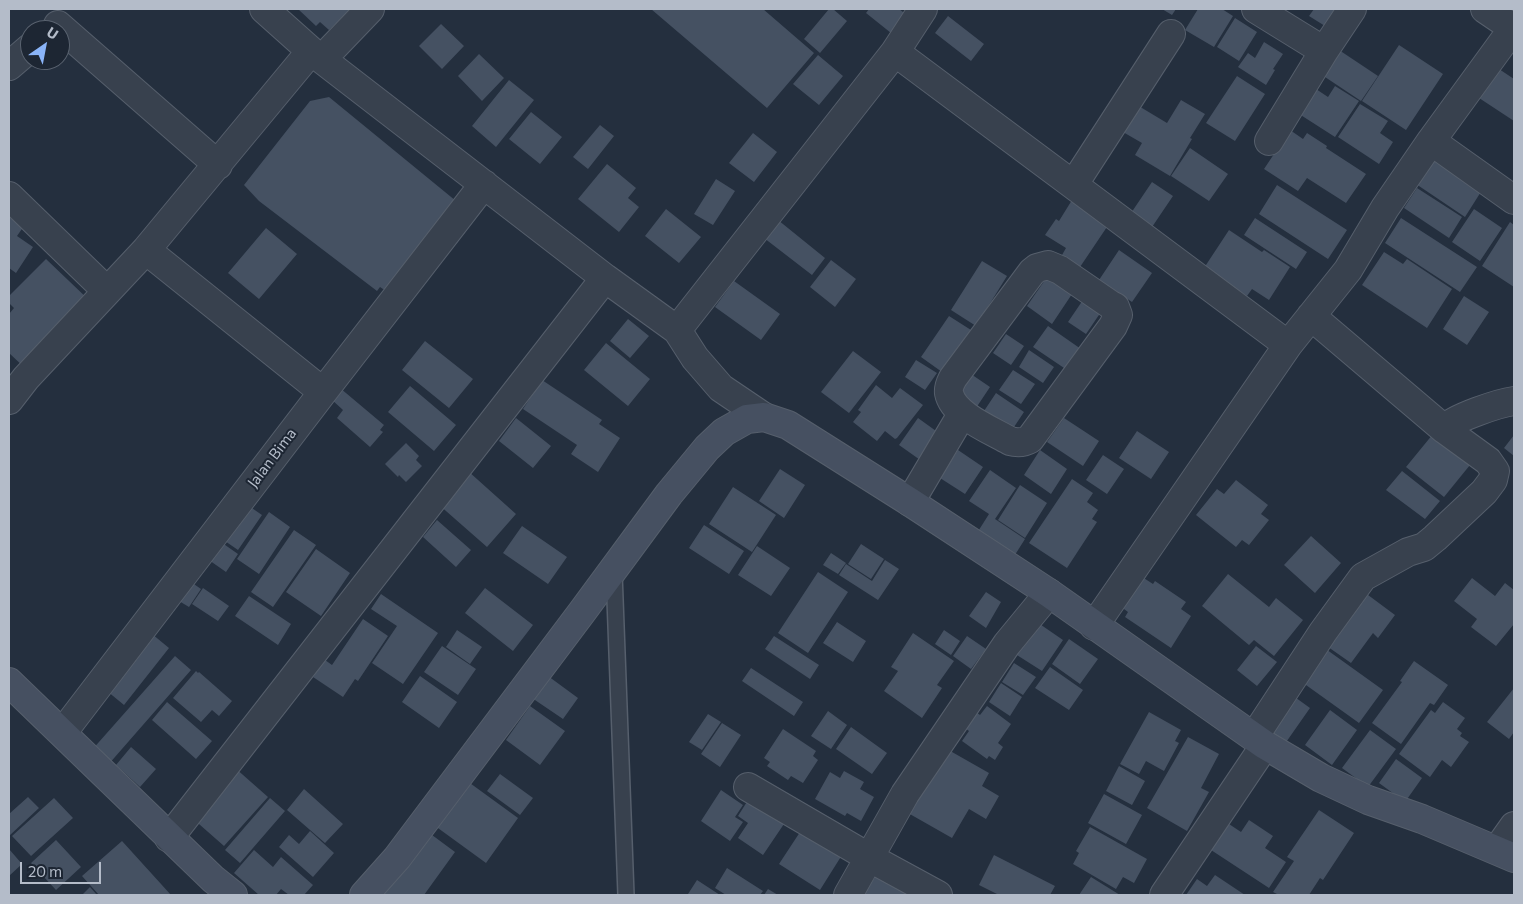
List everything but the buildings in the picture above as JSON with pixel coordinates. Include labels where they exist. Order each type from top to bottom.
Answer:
[{"type":"main road","points":[[364,895],[397,858],[669,494],[707,448],[724,432],[747,419],[764,417],[788,425],[910,502],[1050,593],[1094,626],[1259,741],[1321,778],[1368,800],[1422,819],[1506,854]]},
{"type":"main road","points":[[9,682],[63,732],[213,880],[233,895]]},
{"type":"street","points":[[264,9],[317,55],[605,278],[677,330],[695,358],[721,388],[764,417]]},
{"type":"street","points":[[9,400],[17,369],[107,291],[146,250],[218,165],[317,55],[370,9]]},
{"type":"street","points":[[677,330],[896,52],[924,9]]},
{"type":"street","points":[[1256,9],[1324,51]]},
{"type":"street","points":[[1269,141],[1352,9]]},
{"type":"street","points":[[1094,626],[1288,345],[1348,270],[1385,208],[1514,27],[1486,9]]},
{"type":"street","points":[[70,29],[218,165]]},
{"type":"street","points":[[1074,184],[1171,34]]},
{"type":"street","points":[[896,52],[1288,345]]},
{"type":"street","points":[[9,66],[20,57]]},
{"type":"street","points":[[1431,141],[1514,200]]},
{"type":"street","name":"Jalan Bima","points":[[63,732],[484,184]]},
{"type":"street","points":[[9,196],[107,291]]},
{"type":"street","points":[[146,250],[323,392]]},
{"type":"street","points":[[1054,267],[1115,307],[1118,314],[1113,326],[1030,439],[1021,442],[1010,441],[962,414],[954,403],[949,392],[949,386],[1037,268],[1054,267]]},
{"type":"street","points":[[169,838],[605,278]]},
{"type":"street","points":[[1164,895],[1259,741],[1323,632],[1363,577],[1408,552],[1424,547],[1484,492],[1493,480],[1495,471],[1488,461],[1444,428],[1311,316]]},
{"type":"street","points":[[1444,428],[1459,419],[1514,400]]},
{"type":"street","points":[[910,502],[962,414]]},
{"type":"street","points":[[848,895],[905,794],[1007,644],[1050,593]]},
{"type":"street","points":[[748,787],[938,895]]},
{"type":"street","points":[[1506,854],[1514,826]]},
{"type":"lane","points":[[614,568],[626,895]]}]
